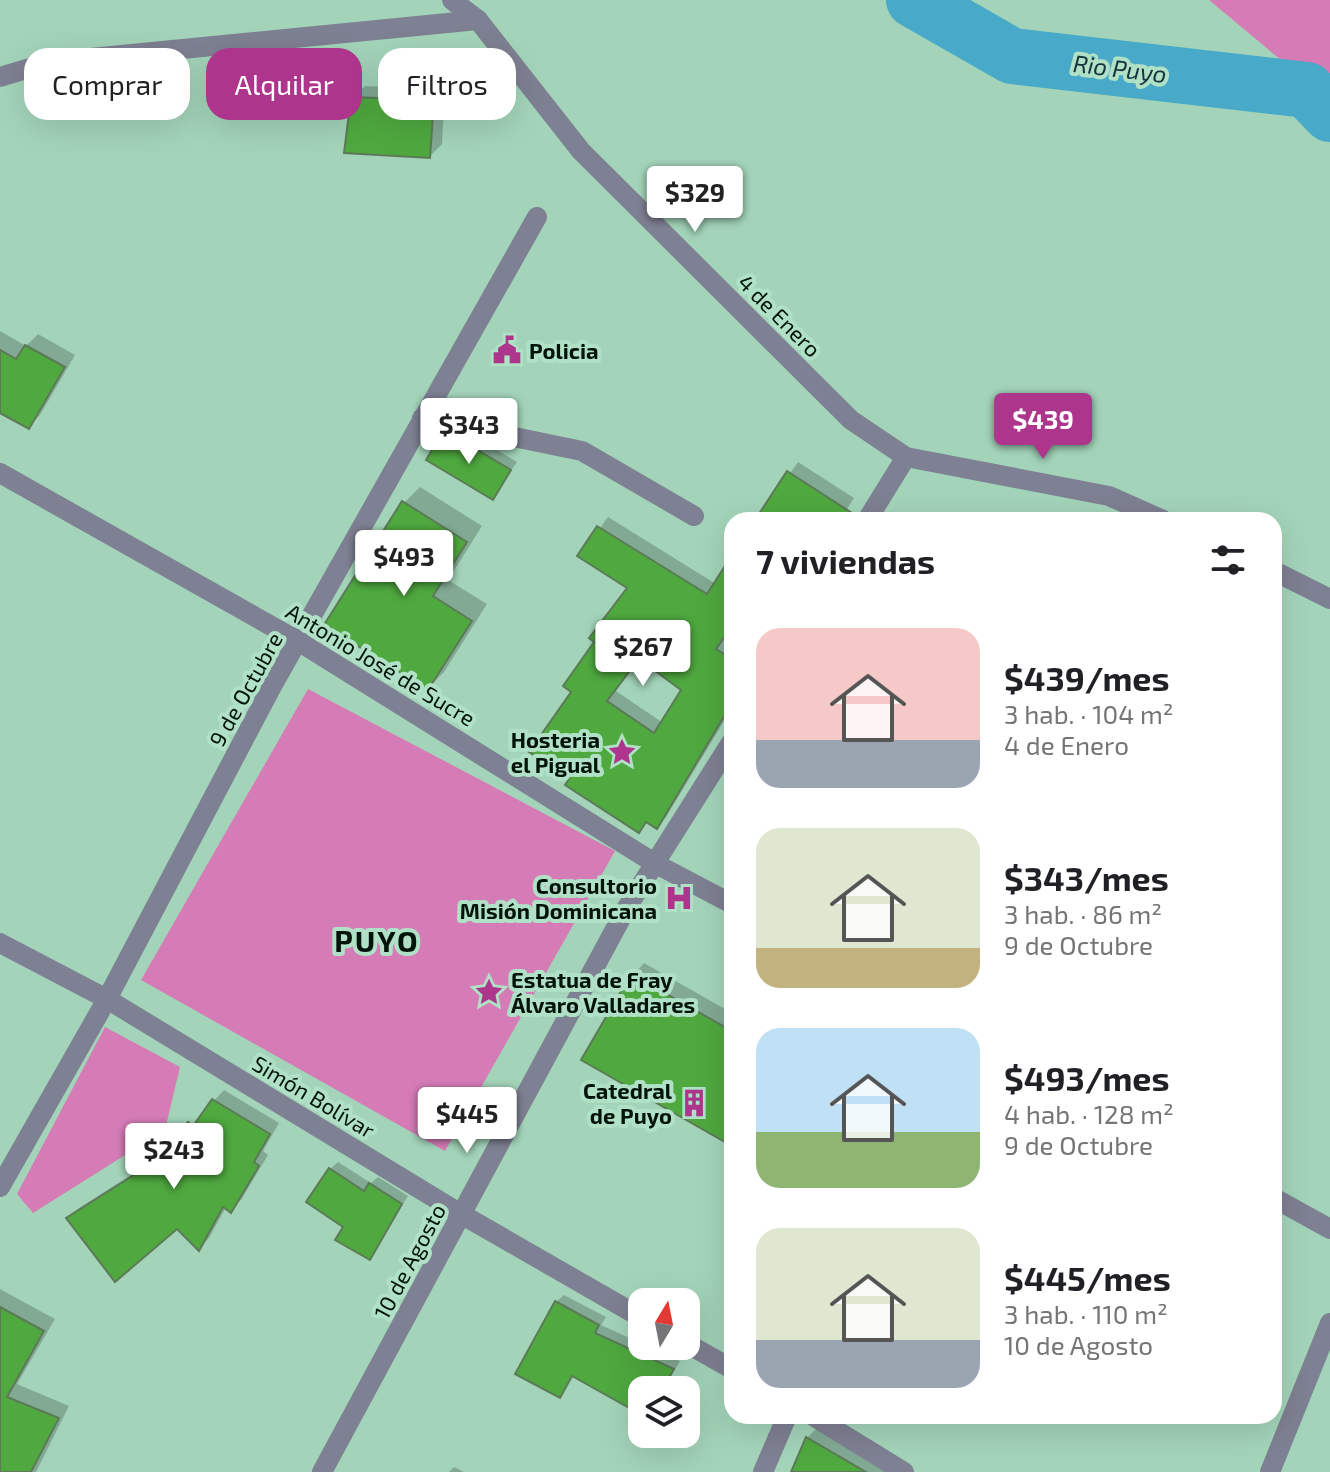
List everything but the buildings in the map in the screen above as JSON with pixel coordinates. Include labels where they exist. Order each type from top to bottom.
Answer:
[{"type":"street","name":"4 de Enero","points":[[452,0],[478,20],[581,151],[851,420],[906,457],[1109,496],[1145,512]]},
{"type":"street","points":[[0,77],[50,62],[478,20]]},
{"type":"street","name":"9 de Octubre","points":[[0,1187],[107,999],[298,641],[537,217]]},
{"type":"street","points":[[422,418],[582,451],[694,516]]},
{"type":"street","points":[[872,512],[906,457]]},
{"type":"street","name":"Antonio José de Sucre","points":[[0,473],[298,641],[656,864],[724,900]]},
{"type":"street","points":[[1282,575],[1330,599]]},
{"type":"street","name":"10 de Agosto","points":[[322,1472],[626,909],[724,754]]},
{"type":"street","name":"Simón Bolívar","points":[[0,943],[107,999],[461,1214],[628,1310]]},
{"type":"street","points":[[1282,1202],[1330,1229]]},
{"type":"street","points":[[1270,1472],[1330,1323]]},
{"type":"street","points":[[700,1351],[724,1364]]},
{"type":"street","points":[[763,1472],[784,1424]]},
{"type":"street","points":[[826,1424],[904,1472]]},
{"type":"shaded area","points":[[1209,0],[1330,0],[1330,101]]},
{"type":"shaded area","points":[[308,689],[615,851],[445,1151],[141,980]]},
{"type":"shaded area","points":[[105,1027],[180,1067],[165,1130],[33,1213],[17,1194]]},
{"type":"waterway","name":"Rio Puyo","points":[[914,0],[1012,56],[1307,90],[1330,114]]},
{"type":"place","name":"Policia","points":[[507,350]]},
{"type":"place","name":"Hosteria el Pigual","points":[[622,752]]},
{"type":"place","name":"Consultorio Misión Dominicana","points":[[679,898]]},
{"type":"place","name":"Estatua de Fray Álvaro Valladares","points":[[489,992]]},
{"type":"place","name":"Catedral de Puyo","points":[[694,1103]]},
{"type":"district","name":"PUYO","points":[[377,940]]}]
